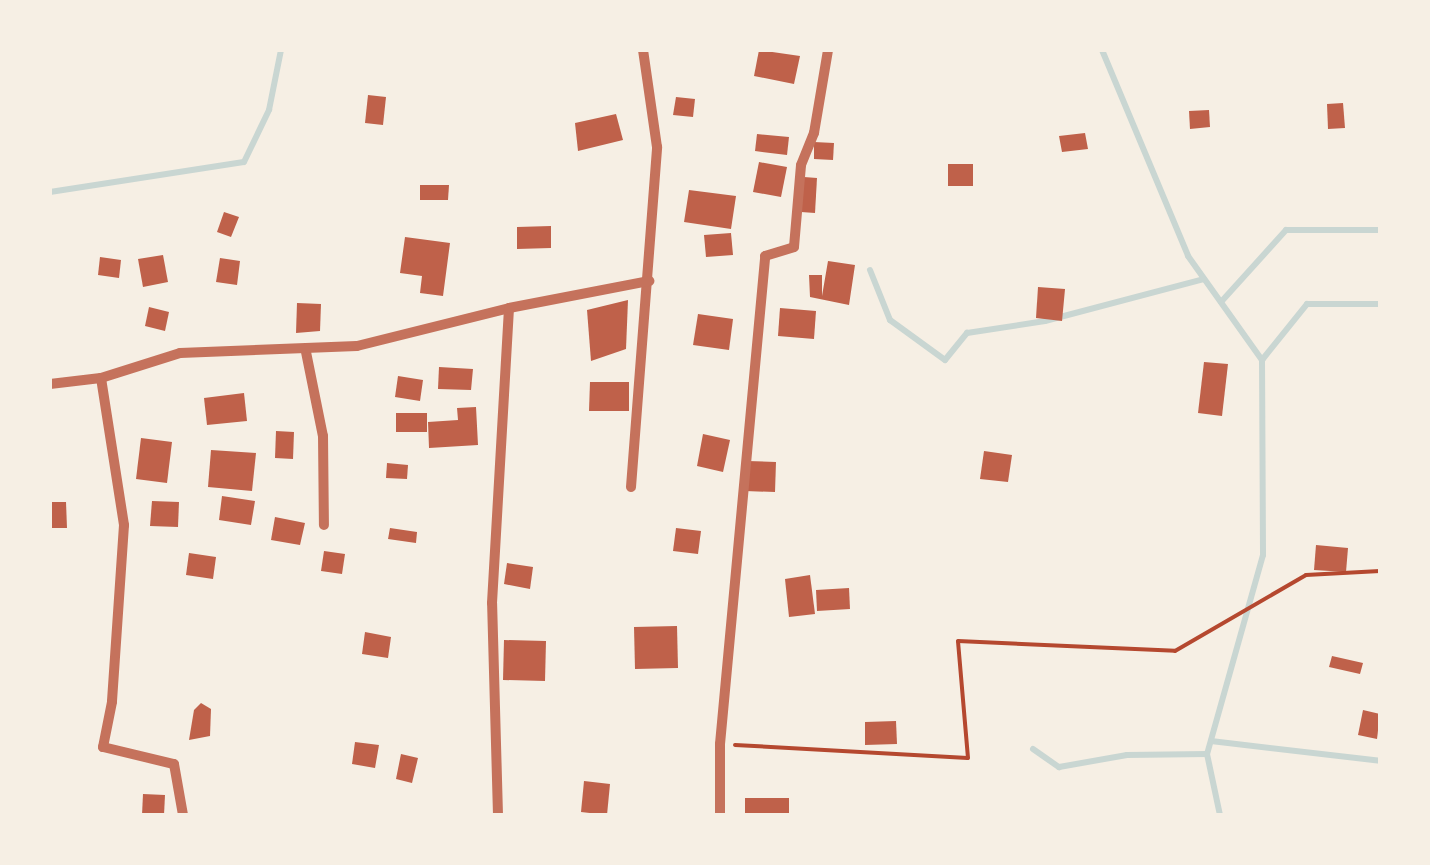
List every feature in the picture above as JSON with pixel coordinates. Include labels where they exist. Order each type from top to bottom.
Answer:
[{"type":"street","points":[[632,488],[657,146],[644,50]]},
{"type":"street","points":[[720,815],[720,744],[766,256],[794,247],[801,165],[814,133],[828,50]]},
{"type":"street","points":[[50,384],[101,378],[180,353],[306,352],[379,342],[510,308],[649,282]]},
{"type":"street","points":[[498,815],[492,603],[510,308]]},
{"type":"street","points":[[306,352],[323,436],[324,525]]},
{"type":"street","points":[[101,378],[124,524],[112,702],[102,747],[174,764],[183,815]]},
{"type":"path","points":[[720,744],[968,758],[958,641],[1175,651],[1306,575],[1380,571]]},
{"type":"building","points":[[759,50],[800,56],[794,84],[754,76]]},
{"type":"building","points":[[368,95],[386,97],[383,125],[365,123]]},
{"type":"building","points":[[676,97],[695,99],[693,117],[673,115]]},
{"type":"building","points":[[1343,103],[1345,128],[1328,129],[1327,104]]},
{"type":"building","points":[[1209,110],[1210,127],[1190,129],[1189,111]]},
{"type":"building","points":[[616,114],[623,140],[578,151],[575,123]]},
{"type":"building","points":[[1085,133],[1088,149],[1062,152],[1059,136]]},
{"type":"building","points":[[757,134],[789,137],[787,155],[755,151]]},
{"type":"building","points":[[814,142],[834,143],[833,160],[814,159]]},
{"type":"building","points":[[759,162],[787,167],[781,197],[753,192]]},
{"type":"building","points":[[948,164],[973,164],[973,186],[948,186]]},
{"type":"building","points":[[804,177],[817,178],[815,213],[801,212]]},
{"type":"building","points":[[420,185],[449,185],[448,200],[420,200]]},
{"type":"building","points":[[689,190],[736,196],[731,229],[684,222]]},
{"type":"building","points":[[224,212],[239,217],[231,237],[217,232]]},
{"type":"building","points":[[551,226],[551,248],[517,249],[517,227]]},
{"type":"building","points":[[731,233],[733,255],[706,257],[704,235]]},
{"type":"building","points":[[405,237],[450,243],[443,296],[420,293],[422,276],[400,273]]},
{"type":"building","points":[[163,255],[168,282],[143,287],[138,259]]},
{"type":"building","points":[[100,257],[121,260],[119,278],[98,275]]},
{"type":"building","points":[[220,258],[240,261],[237,285],[216,282]]},
{"type":"building","points":[[828,261],[855,265],[849,305],[810,297],[809,275],[822,275],[822,296]]},
{"type":"building","points":[[1038,287],[1065,289],[1062,321],[1036,318]]},
{"type":"building","points":[[628,300],[626,349],[591,361],[587,310]]},
{"type":"building","points":[[297,303],[321,304],[320,331],[296,333]]},
{"type":"building","points":[[149,307],[169,312],[165,331],[145,326]]},
{"type":"building","points":[[780,308],[816,311],[814,339],[778,336]]},
{"type":"building","points":[[698,314],[733,319],[729,350],[693,345]]},
{"type":"building","points":[[1204,362],[1228,364],[1222,416],[1198,413]]},
{"type":"building","points":[[439,367],[473,369],[471,390],[438,389]]},
{"type":"building","points":[[398,376],[423,380],[420,401],[395,397]]},
{"type":"building","points":[[590,382],[629,382],[629,411],[589,411]]},
{"type":"building","points":[[244,393],[247,421],[207,425],[204,398]]},
{"type":"building","points":[[476,407],[478,445],[429,448],[428,422],[458,420],[457,408]]},
{"type":"building","points":[[396,413],[427,413],[427,432],[396,432]]},
{"type":"building","points":[[276,431],[294,432],[293,459],[275,458]]},
{"type":"building","points":[[703,434],[730,440],[723,472],[697,466]]},
{"type":"building","points":[[141,438],[172,442],[167,483],[136,479]]},
{"type":"building","points":[[211,450],[256,453],[252,491],[208,487]]},
{"type":"building","points":[[984,451],[1012,455],[1008,482],[980,479]]},
{"type":"building","points":[[747,461],[776,462],[775,492],[745,491]]},
{"type":"building","points":[[387,463],[408,465],[407,479],[386,478]]},
{"type":"building","points":[[222,496],[255,501],[251,525],[219,520]]},
{"type":"building","points":[[152,501],[179,502],[178,527],[150,526]]},
{"type":"building","points":[[50,502],[66,502],[67,528],[50,528]]},
{"type":"building","points":[[275,517],[305,523],[300,545],[271,540]]},
{"type":"building","points":[[390,528],[417,532],[416,543],[388,539]]},
{"type":"building","points":[[676,528],[701,531],[698,554],[673,551]]},
{"type":"building","points":[[1316,545],[1348,548],[1346,572],[1314,570]]},
{"type":"building","points":[[324,551],[345,554],[342,574],[321,571]]},
{"type":"building","points":[[189,553],[216,557],[213,579],[186,575]]},
{"type":"building","points":[[507,563],[533,567],[530,589],[504,584]]},
{"type":"building","points":[[810,575],[815,614],[789,617],[785,579]]},
{"type":"building","points":[[849,588],[850,609],[817,611],[816,590]]},
{"type":"building","points":[[677,626],[678,668],[635,669],[634,627]]},
{"type":"building","points":[[365,632],[391,637],[388,658],[362,654]]},
{"type":"building","points":[[504,640],[546,641],[545,681],[503,680]]},
{"type":"building","points":[[1332,656],[1363,663],[1360,674],[1329,667]]},
{"type":"building","points":[[201,703],[211,709],[210,736],[189,740],[194,710]]},
{"type":"building","points":[[1363,710],[1380,714],[1377,739],[1358,735]]},
{"type":"building","points":[[896,721],[897,744],[865,745],[865,722]]},
{"type":"building","points":[[355,742],[379,745],[375,768],[352,764]]},
{"type":"building","points":[[401,754],[418,758],[412,783],[396,779]]},
{"type":"building","points":[[584,781],[610,784],[607,815],[581,812]]},
{"type":"building","points":[[143,794],[165,795],[164,815],[142,815]]},
{"type":"building","points":[[745,798],[789,798],[789,815],[745,815]]},
{"type":"waterway","points":[[50,192],[244,162],[269,110],[281,50]]},
{"type":"waterway","points":[[1102,50],[1188,256],[1262,360],[1263,555],[1207,754],[1220,815]]},
{"type":"waterway","points":[[1221,302],[1286,230],[1380,230]]},
{"type":"waterway","points":[[870,270],[890,320],[945,360],[967,333],[1045,321],[1204,279]]},
{"type":"waterway","points":[[1262,360],[1307,304],[1380,304]]},
{"type":"waterway","points":[[1211,741],[1380,761]]},
{"type":"waterway","points":[[1033,749],[1059,767],[1127,755],[1207,754]]}]
